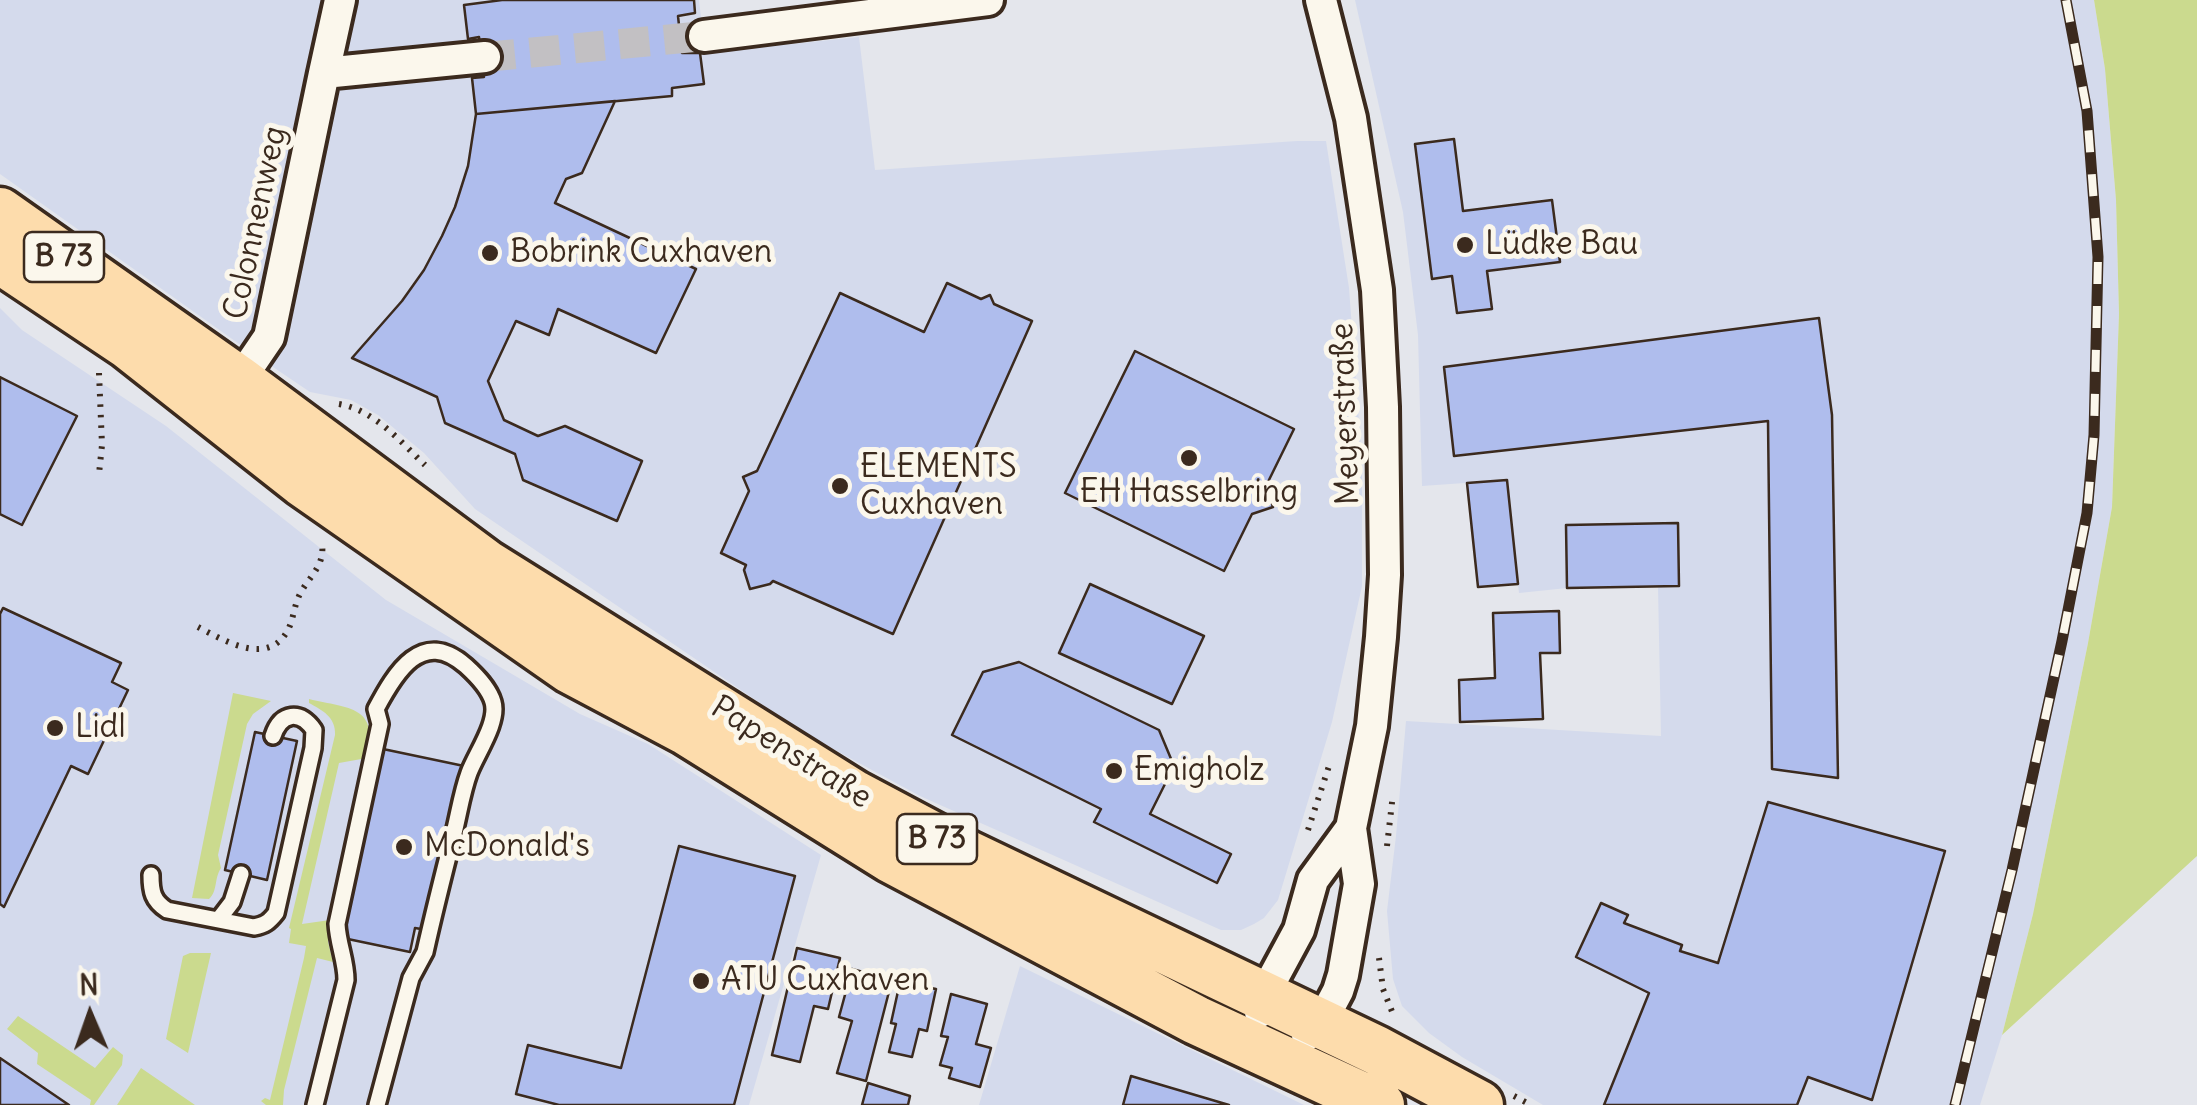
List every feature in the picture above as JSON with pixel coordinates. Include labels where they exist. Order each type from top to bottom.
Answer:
[{"type":"main road","name":"B 73","points":[[0,212],[127,302],[205,372]]},
{"type":"main road","name":"B 73","points":[[0,259],[127,344],[205,372]]},
{"type":"main road","name":"Papenstraße","points":[[205,372],[486,564],[855,795],[985,863],[1264,995],[1480,1105]]},
{"type":"main road","name":"Papenstraße","points":[[205,372],[302,482],[570,670],[672,722],[890,858],[1163,1004],[1380,1105]]},
{"type":"street","name":"Colonnenweg","points":[[205,372],[252,362],[269,337],[340,0]]},
{"type":"street","points":[[704,36],[988,0]]},
{"type":"street","name":"Meyerstraße","points":[[1273,1056],[1320,1023],[1343,975],[1359,884],[1351,828],[1372,726],[1385,575],[1377,290],[1351,118],[1321,0]]},
{"type":"street","points":[[324,73],[486,57]]},
{"type":"street","name":"Meyerstraße","points":[[1264,995],[1299,930],[1313,880],[1351,828]]},
{"type":"street","points":[[1264,995],[1260,1015],[1273,1056]]},
{"type":"lane","points":[[314,1105],[346,980],[337,924],[380,724],[376,709],[406,664],[417,655],[433,651],[456,658],[477,676],[493,700],[496,714],[468,775],[425,952],[411,978],[377,1105]]},
{"type":"lane","points":[[151,875],[150,889],[157,903],[167,910],[254,928],[265,926],[276,913],[314,730],[302,717],[290,716],[280,721],[273,736]]},
{"type":"lane","points":[[220,919],[232,902],[241,874]]},
{"type":"path","points":[[98,374],[102,445],[99,474]]},
{"type":"path","points":[[198,626],[247,649],[262,650],[278,642],[287,632],[301,592],[321,563],[322,543]]},
{"type":"shaded area","points":[[0,0],[699,0],[705,53],[859,37],[875,170],[1326,141],[1349,288],[1362,463],[1362,586],[1332,722],[1278,900],[1254,924],[1241,930],[1221,930],[920,796],[811,737],[475,509],[424,453],[378,415],[351,400],[310,392],[242,346],[0,174]]},
{"type":"shaded area","points":[[1355,0],[2094,0],[2105,69],[2116,200],[2119,314],[2112,507],[2033,914],[1980,1105],[1543,1105],[1462,1057],[1429,1033],[1402,1006],[1393,979],[1387,911],[1406,721],[1661,736],[1658,587],[1519,593],[1507,480],[1422,486],[1418,335],[1403,212]]},
{"type":"shaded area","points":[[0,308],[22,330],[166,426],[386,600],[580,714],[648,744],[821,855],[749,1105],[0,1105]]},
{"type":"shaded area","points":[[1020,966],[1304,1105],[979,1105]]},
{"type":"green space","points":[[2094,0],[2197,0],[2197,856],[2002,1035],[2033,914],[2112,507],[2119,314],[2116,200],[2105,69]]},
{"type":"green space","points":[[233,693],[271,701],[253,714],[247,724],[218,855],[221,868],[214,892],[209,899],[192,898]]},
{"type":"green space","points":[[309,699],[358,712],[369,728],[370,741],[367,758],[339,763],[302,924],[330,920],[328,942],[333,962],[317,958],[283,1105],[266,1105],[261,1101],[270,1100],[304,958],[306,946],[289,943],[289,928],[335,735],[331,719]]},
{"type":"green space","points":[[211,953],[188,1053],[166,1039],[183,956]]},
{"type":"green space","points":[[18,1016],[95,1068],[113,1047],[123,1055],[122,1065],[94,1105],[37,1064],[38,1053],[7,1029]]},
{"type":"green space","points":[[141,1068],[195,1105],[117,1105]]},
{"type":"building","points":[[502,0],[694,0],[695,13],[678,16],[682,53],[700,53],[704,84],[672,88],[672,96],[476,114],[472,78],[484,77],[479,37],[468,39],[464,5]]},
{"type":"building","points":[[615,101],[582,173],[566,179],[555,203],[696,269],[656,353],[558,309],[549,335],[516,321],[488,381],[504,420],[538,436],[565,426],[642,461],[617,521],[523,480],[515,454],[445,423],[437,397],[352,358],[402,301],[442,236],[468,166],[476,114]]},
{"type":"building","points":[[1454,139],[1463,211],[1552,200],[1560,262],[1487,271],[1492,309],[1457,313],[1452,276],[1432,279],[1415,144]]},
{"type":"building","points":[[947,283],[981,299],[990,295],[994,304],[1032,321],[893,634],[773,581],[750,589],[746,565],[721,553],[749,491],[743,477],[757,471],[840,293],[924,332]]},
{"type":"building","points":[[1819,318],[1832,415],[1838,778],[1772,769],[1768,421],[1454,456],[1444,367]]},
{"type":"building","points":[[1135,351],[1294,429],[1266,486],[1273,507],[1252,514],[1224,571],[1065,493]]},
{"type":"building","points":[[0,377],[77,416],[22,525],[0,514]]},
{"type":"building","points":[[1507,480],[1518,584],[1478,587],[1467,483]]},
{"type":"building","points":[[1678,523],[1679,586],[1567,588],[1566,525]]},
{"type":"building","points":[[1090,584],[1204,636],[1172,704],[1059,653]]},
{"type":"building","name":"Lidl","points":[[3,608],[121,663],[112,682],[128,690],[88,774],[71,766],[4,907],[0,904]]},
{"type":"building","points":[[1559,611],[1560,653],[1540,653],[1543,719],[1460,722],[1459,680],[1495,678],[1493,613]]},
{"type":"building","points":[[1019,662],[1159,730],[1174,766],[1150,814],[1231,854],[1217,883],[1094,822],[1101,809],[952,735],[983,672]]},
{"type":"building","points":[[255,732],[297,741],[267,880],[225,870]]},
{"type":"building","name":"McDonald's","points":[[383,749],[464,766],[427,930],[415,928],[410,952],[343,938]]},
{"type":"building","points":[[1768,802],[1945,851],[1872,1100],[1808,1077],[1797,1105],[1604,1105],[1649,993],[1576,957],[1601,903],[1628,915],[1624,923],[1682,945],[1680,951],[1718,963]]},
{"type":"building","points":[[679,846],[795,876],[734,1105],[559,1105],[516,1094],[528,1045],[621,1068]]},
{"type":"building","points":[[797,948],[840,958],[828,1009],[814,1006],[800,1062],[772,1055]]},
{"type":"building","points":[[852,969],[892,980],[866,1081],[837,1073],[852,1021],[839,1017]]},
{"type":"building","points":[[900,982],[936,989],[927,1031],[919,1029],[912,1057],[889,1052]]},
{"type":"building","points":[[951,994],[987,1004],[976,1044],[991,1048],[980,1087],[949,1078],[952,1068],[940,1065],[948,1037],[941,1036]]},
{"type":"building","points":[[0,1058],[69,1105],[0,1105]]},
{"type":"building","points":[[1131,1076],[1229,1105],[1123,1105]]},
{"type":"building","points":[[868,1083],[910,1096],[908,1105],[862,1105]]},
{"type":"tunnel","points":[[485,57],[704,36]]},
{"type":"railway","points":[[1955,1105],[2012,870],[2087,513],[2094,435],[2098,257],[2087,111],[2066,0]]},
{"type":"place","name":"Lüdke Bau","points":[[1465,245]]},
{"type":"place","name":"Bobrink Cuxhaven","points":[[490,253]]},
{"type":"place","name":"EH Hasselbring","points":[[1189,458]]},
{"type":"place","name":"ELEMENTS Cuxhaven","points":[[840,486]]},
{"type":"place","name":"Lidl","points":[[55,728]]},
{"type":"place","name":"Emigholz","points":[[1114,771]]},
{"type":"place","name":"McDonald's","points":[[404,847]]},
{"type":"place","name":"ATU Cuxhaven","points":[[701,981]]}]
